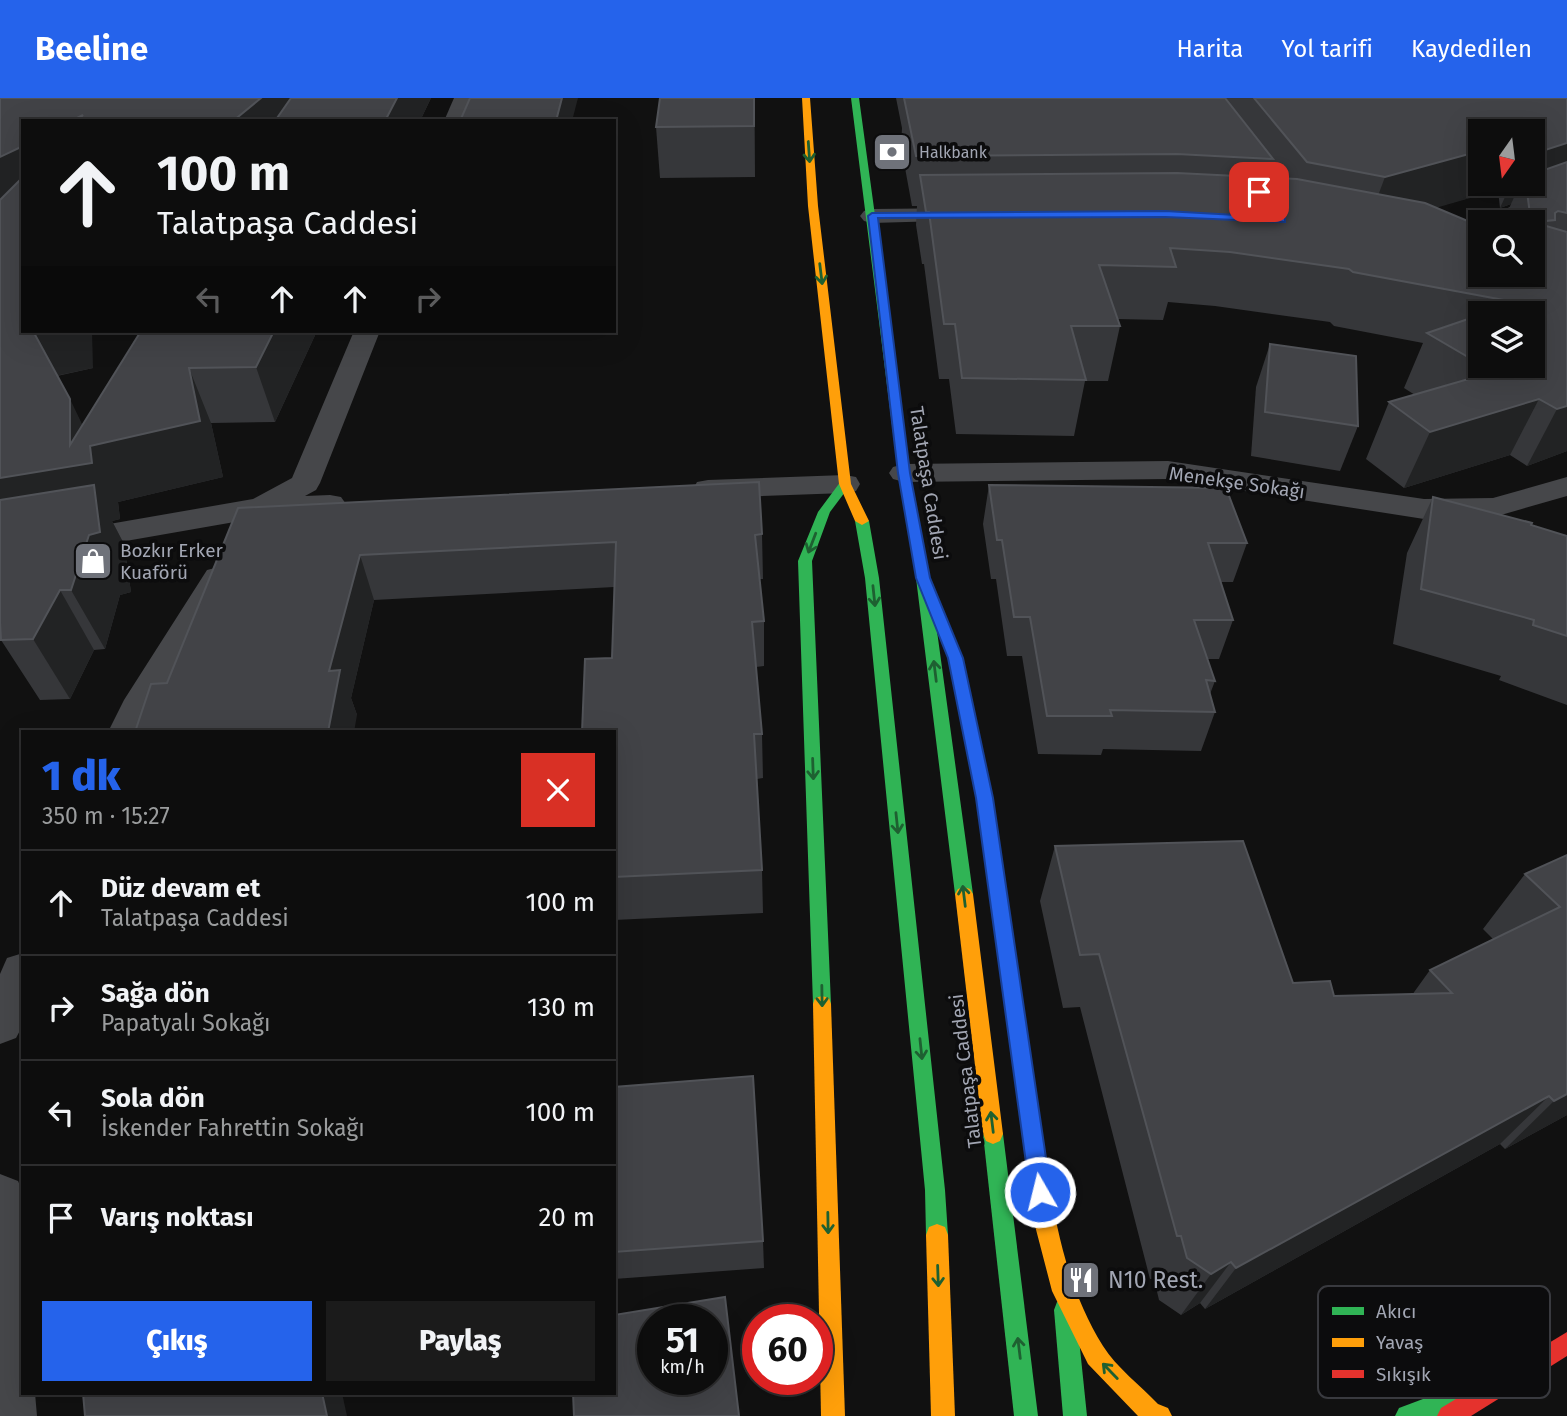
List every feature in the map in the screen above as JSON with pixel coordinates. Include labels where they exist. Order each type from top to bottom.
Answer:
[{"type":"main road","points":[[806,98],[813,206],[845,484],[865,528],[874,592],[935,1190],[943,1416]]},
{"type":"main road","name":"Talatpaşa Caddesi","points":[[855,98],[904,473],[923,578],[983,1043],[1027,1416]]},
{"type":"main road","points":[[833,1416],[821,981],[805,561],[824,512],[845,484]]},
{"type":"main road","points":[[923,578],[955,658],[985,798],[1044,1218],[1063,1291],[1074,1416]]},
{"type":"main road","points":[[1063,1291],[1096,1356],[1150,1412],[1160,1416]]},
{"type":"main road","points":[[1550,1353],[1567,1343]]},
{"type":"main road","points":[[1408,1416],[1456,1398]]},
{"type":"main road","points":[[1449,1416],[1476,1398]]},
{"type":"street","points":[[455,119],[464,98]]},
{"type":"street","points":[[1523,210],[1567,193]]},
{"type":"street","points":[[872,216],[984,215]]},
{"type":"street","points":[[128,730],[137,709],[263,507],[305,483],[366,333]]},
{"type":"street","name":"Menekşe Sokağı","points":[[904,473],[1168,471],[1424,509],[1494,507],[1567,486]]},
{"type":"street","points":[[679,491],[845,484]]},
{"type":"street","points":[[0,553],[263,507],[360,503]]},
{"type":"street","points":[[0,1024],[21,977]]},
{"type":"street","points":[[0,1199],[8,1416]]},
{"type":"building","points":[[0,98],[261,98],[235,119],[79,119],[83,115],[75,119],[21,119],[21,147],[0,157]]},
{"type":"building","points":[[291,98],[397,98],[386,119],[276,119]]},
{"type":"building","points":[[470,98],[562,98],[557,119],[461,119]]},
{"type":"building","points":[[660,98],[754,98],[754,126],[656,127]]},
{"type":"building","points":[[904,98],[1225,98],[1273,159],[1177,154],[916,156]]},
{"type":"building","points":[[1254,98],[1567,98],[1567,143],[1545,150],[1545,119],[1468,119],[1468,154],[1385,177],[1307,162]]},
{"type":"building","points":[[1567,162],[1567,213],[1558,211],[1555,213],[1555,220],[1546,221],[1546,226],[1567,232],[1567,406],[1557,409],[1539,399],[1430,432],[1389,402],[1472,378],[1545,378],[1545,301],[1509,301],[1353,272],[1349,269],[1230,252],[1170,248],[1176,267],[1099,265],[1120,326],[1071,326],[1086,380],[962,378],[955,324],[944,324],[929,212],[926,212],[920,175],[1177,173],[1297,179],[1425,203],[1468,221],[1468,287],[1545,287],[1545,210],[1529,210],[1528,196],[1545,196],[1545,170]]},
{"type":"building","points":[[21,179],[21,333],[34,333],[70,399],[70,445],[140,333],[273,333],[256,367],[189,368],[200,421],[90,446],[92,463],[0,478],[0,200]]},
{"type":"building","points":[[1468,319],[1468,357],[1427,333]]},
{"type":"building","points":[[1270,344],[1356,356],[1358,426],[1265,412]]},
{"type":"building","points":[[759,482],[762,534],[755,535],[764,621],[752,622],[762,734],[754,734],[762,870],[616,877],[616,730],[582,730],[585,659],[612,658],[616,542],[360,555],[329,671],[340,670],[328,730],[136,730],[151,684],[167,683],[238,508]]},
{"type":"building","points":[[94,485],[100,532],[89,535],[71,590],[60,590],[33,639],[1,640],[0,500]]},
{"type":"building","points":[[989,485],[1226,488],[1247,543],[1208,543],[1233,620],[1194,620],[1215,681],[1206,680],[1215,712],[1110,710],[1112,716],[1047,716],[1030,617],[1014,617],[1002,540],[997,540]]},
{"type":"building","points":[[1433,497],[1532,523],[1531,525],[1567,536],[1567,636],[1533,625],[1534,620],[1421,589]]},
{"type":"building","points":[[1243,841],[1293,983],[1330,981],[1334,996],[1452,993],[1430,970],[1560,907],[1525,874],[1567,855],[1567,1094],[1554,1101],[1549,1096],[1236,1268],[1231,1262],[1211,1274],[1187,1258],[1181,1236],[1177,1236],[1099,954],[1080,955],[1055,846]]},
{"type":"building","points":[[753,1076],[763,1241],[616,1252],[616,1087]]},
{"type":"building","points":[[725,1297],[726,1304],[682,1304]]},
{"type":"building","points":[[637,1311],[637,1395],[728,1395],[728,1322],[739,1416],[574,1416],[573,1395],[616,1395],[616,1315]]},
{"type":"building","points":[[83,1395],[322,1395],[327,1416],[85,1416]]},
{"type":"traffic: fast","points":[[855,98],[904,473],[923,578],[964,894]]},
{"type":"traffic: fast","points":[[822,1004],[805,561],[824,512],[845,484]]},
{"type":"traffic: fast","points":[[862,521],[872,578],[935,1190],[937,1235]]},
{"type":"traffic: fast","points":[[923,578],[955,658],[985,798],[1026,1090]]},
{"type":"traffic: fast","points":[[993,1134],[1026,1416]]},
{"type":"traffic: fast","points":[[1065,1310],[1075,1416]]},
{"type":"traffic: fast","points":[[1407,1416],[1457,1398]]},
{"type":"traffic: slow","points":[[806,98],[813,206],[845,484],[862,521]]},
{"type":"traffic: slow","points":[[964,894],[993,1134]]},
{"type":"traffic: slow","points":[[822,1004],[833,1416]]},
{"type":"traffic: slow","points":[[1026,1090],[1044,1218],[1063,1291],[1096,1356],[1150,1412],[1160,1416]]},
{"type":"traffic: slow","points":[[937,1235],[943,1416]]},
{"type":"traffic: jam","points":[[1550,1354],[1567,1343]]},
{"type":"traffic: jam","points":[[1449,1416],[1478,1398]]},
{"type":"place","name":"Halkbank","points":[[892,152]]},
{"type":"place","name":"Bozkır Erker Kuaförü","points":[[93,561]]},
{"type":"place","name":"N10 Rest.","points":[[1081,1280]]},
{"type":"route","points":[[1040,1192],[985,798],[955,658],[923,578],[904,473],[872,216],[1165,214],[1282,220],[1259,192]]}]
